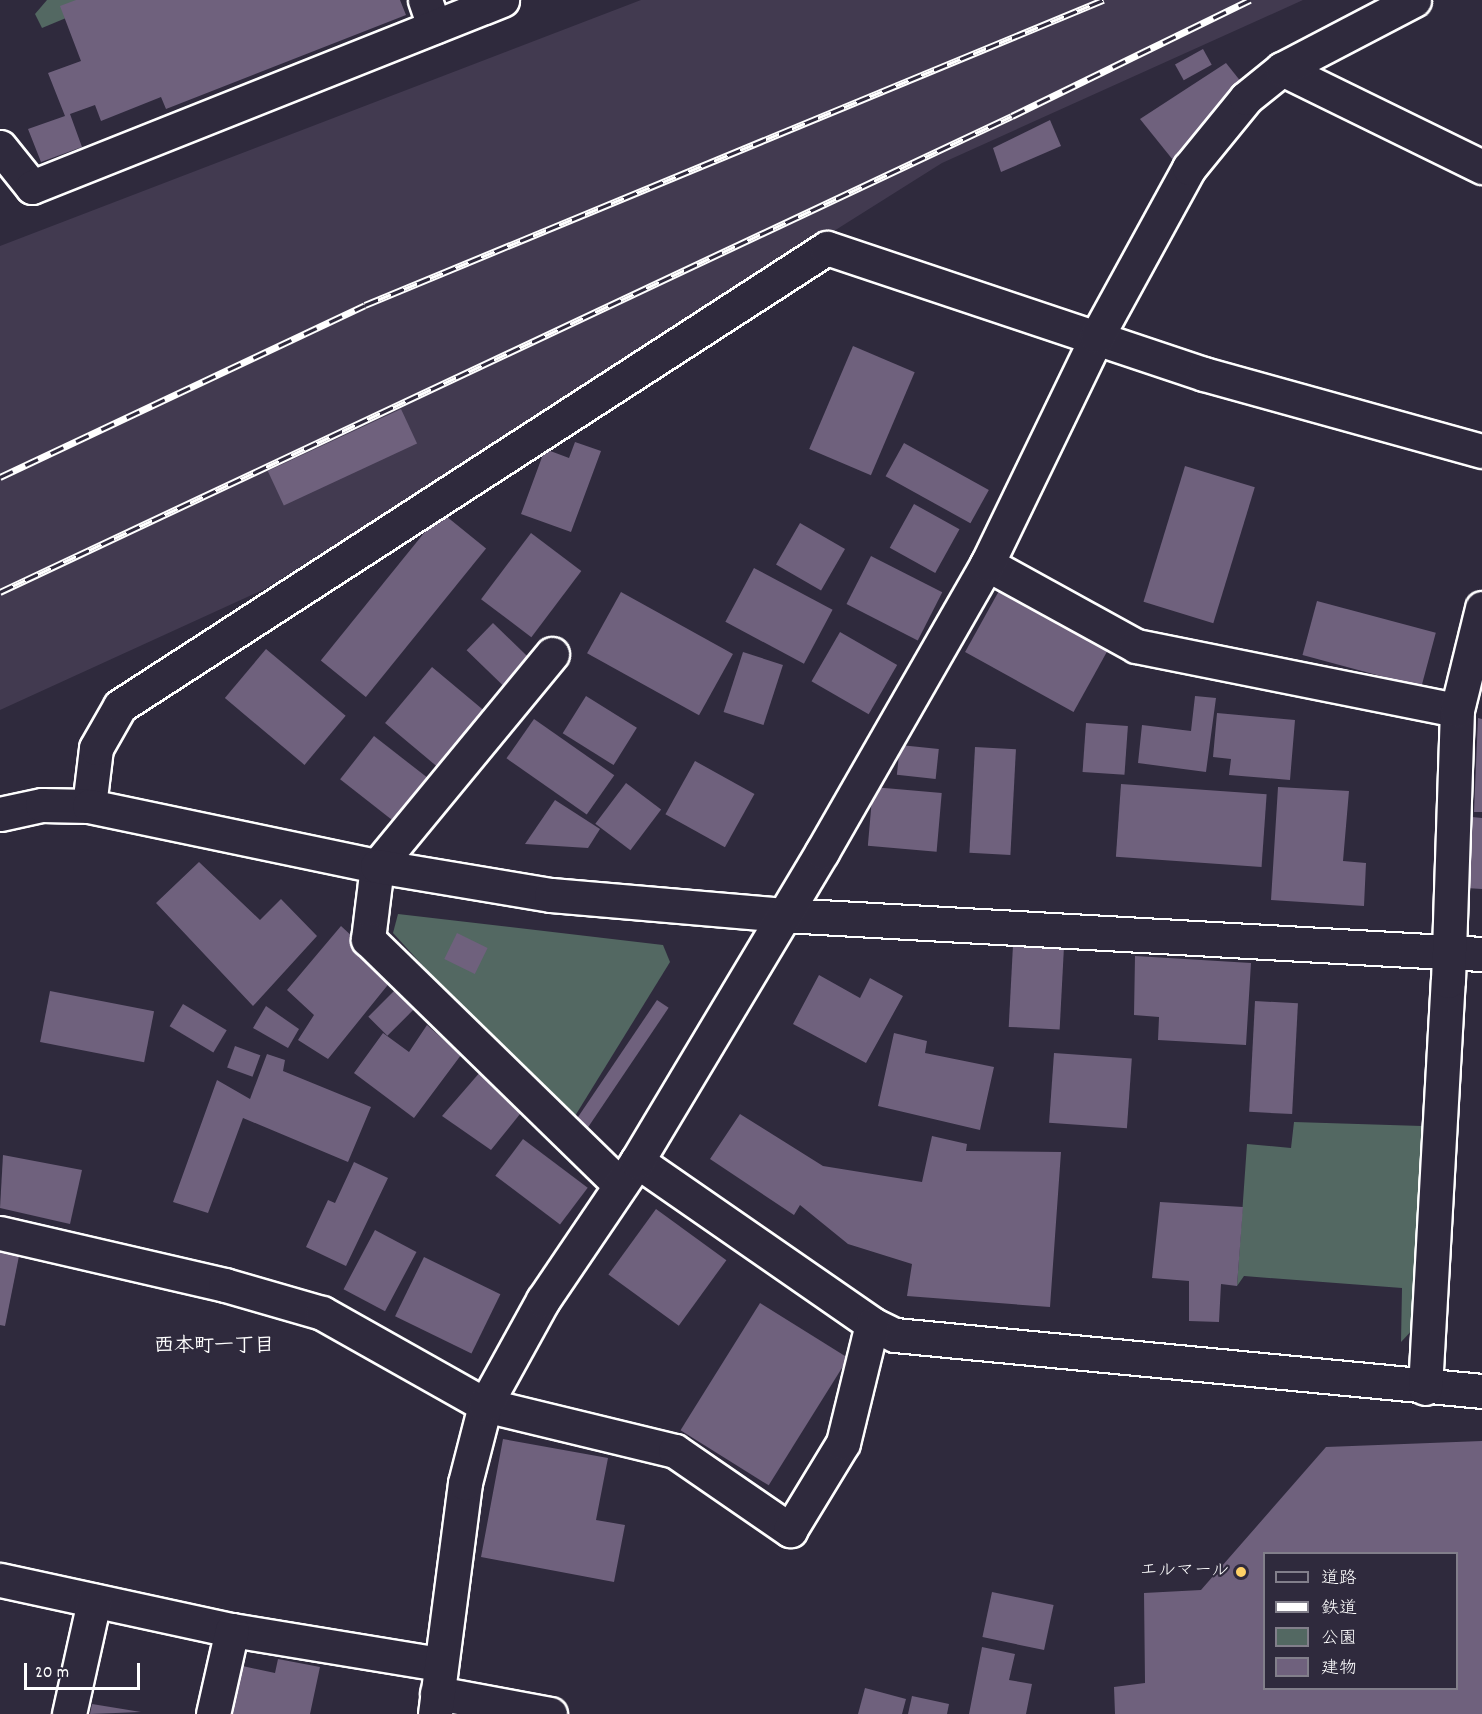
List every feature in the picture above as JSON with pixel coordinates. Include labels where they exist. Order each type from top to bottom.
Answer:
[{"type":"street","points":[[0,147],[32,187],[429,13],[502,0]]},
{"type":"street","points":[[437,1690],[465,1483],[486,1406],[543,1300],[628,1173],[784,915],[987,564],[1097,336],[1189,168],[1246,98],[1282,69],[1414,0]]},
{"type":"street","points":[[1282,69],[1482,167]]},
{"type":"street","points":[[89,806],[96,748],[120,706],[827,248],[1097,336],[1204,374],[1482,451]]},
{"type":"street","points":[[987,564],[1136,646],[1457,710]]},
{"type":"street","points":[[1425,1388],[1448,952],[1457,710],[1482,608]]},
{"type":"street","points":[[552,654],[377,866],[368,939],[628,1173],[872,1324],[895,1335],[1425,1388],[1482,1391]]},
{"type":"street","points":[[0,814],[42,805],[89,806],[377,866],[551,895],[784,915],[1482,954]]},
{"type":"street","points":[[0,1233],[225,1285],[322,1313],[486,1406],[675,1451],[790,1530],[843,1443],[872,1324]]},
{"type":"street","points":[[0,1580],[232,1629],[437,1690],[550,1714]]},
{"type":"street","points":[[69,1714],[94,1601]]},
{"type":"street","points":[[213,1714],[232,1629]]},
{"type":"shaded area","points":[[641,0],[1303,0],[942,163],[265,589],[0,710],[0,246]]},
{"type":"green space","points":[[47,0],[78,0],[66,18],[42,28],[35,14]]},
{"type":"green space","points":[[398,914],[663,945],[670,962],[575,1116],[457,1003],[393,933]]},
{"type":"green space","points":[[1294,1122],[1422,1126],[1416,1326],[1401,1342],[1402,1288],[1244,1276],[1237,1286],[1247,1144],[1291,1148]]},
{"type":"building","points":[[76,0],[400,0],[406,15],[166,109],[161,97],[101,121],[95,105],[70,114],[82,147],[41,162],[28,129],[65,116],[48,73],[81,61],[60,6]]},
{"type":"building","points":[[1203,49],[1212,65],[1184,80],[1175,65]]},
{"type":"building","points":[[1226,63],[1246,88],[1173,160],[1140,119]]},
{"type":"building","points":[[1050,120],[1061,146],[1001,172],[993,148]]},
{"type":"building","points":[[853,346],[915,372],[871,475],[809,449]]},
{"type":"building","points":[[401,409],[417,443],[284,506],[268,471]]},
{"type":"building","points":[[575,442],[601,451],[571,532],[521,514],[545,449],[569,458]]},
{"type":"building","points":[[904,443],[989,490],[970,523],[886,476]]},
{"type":"building","points":[[1185,466],[1255,487],[1213,623],[1143,602]]},
{"type":"building","points":[[914,504],[959,529],[935,573],[890,548]]},
{"type":"building","points":[[441,512],[486,549],[366,697],[321,660]]},
{"type":"building","points":[[800,523],[845,549],[821,591],[776,565]]},
{"type":"building","points":[[531,533],[581,571],[531,637],[481,599]]},
{"type":"building","points":[[871,556],[942,592],[918,640],[846,604]]},
{"type":"building","points":[[754,568],[833,610],[804,664],[725,622]]},
{"type":"building","points":[[1000,589],[1108,649],[1074,712],[965,652]]},
{"type":"building","points":[[621,592],[733,654],[699,715],[587,653]]},
{"type":"building","points":[[1317,601],[1436,633],[1421,687],[1303,655]]},
{"type":"building","points":[[493,623],[533,662],[507,689],[467,650]]},
{"type":"building","points":[[840,632],[897,665],[869,714],[812,681]]},
{"type":"building","points":[[266,649],[346,716],[305,765],[225,698]]},
{"type":"building","points":[[743,652],[783,665],[763,725],[724,712]]},
{"type":"building","points":[[432,667],[490,716],[443,772],[385,723]]},
{"type":"building","points":[[586,696],[637,728],[614,765],[563,733]]},
{"type":"building","points":[[1195,696],[1216,698],[1206,772],[1138,763],[1142,725],[1191,731]]},
{"type":"building","points":[[1217,713],[1295,720],[1290,780],[1229,775],[1231,759],[1213,757]]},
{"type":"building","points":[[1478,718],[1482,719],[1482,812],[1474,812]]},
{"type":"building","points":[[534,719],[614,775],[587,815],[506,758]]},
{"type":"building","points":[[1086,723],[1128,726],[1124,775],[1083,772]]},
{"type":"building","points":[[374,736],[428,778],[394,821],[340,779]]},
{"type":"building","points":[[900,745],[939,749],[936,779],[897,775]]},
{"type":"building","points":[[975,747],[1016,749],[1010,855],[969,853]]},
{"type":"building","points":[[695,761],[754,794],[725,847],[665,814]]},
{"type":"building","points":[[626,783],[661,809],[630,850],[595,824]]},
{"type":"building","points":[[1121,784],[1267,794],[1262,867],[1116,857]]},
{"type":"building","points":[[873,787],[942,793],[937,852],[868,846]]},
{"type":"building","points":[[1278,787],[1349,791],[1343,861],[1366,863],[1364,906],[1271,900]]},
{"type":"building","points":[[555,800],[600,829],[588,848],[525,844]]},
{"type":"building","points":[[1472,817],[1482,818],[1482,889],[1466,888]]},
{"type":"building","points":[[199,862],[260,920],[281,899],[317,936],[253,1006],[156,903]]},
{"type":"building","points":[[341,926],[395,976],[328,1059],[298,1040],[314,1015],[287,990]]},
{"type":"building","points":[[457,933],[488,948],[475,974],[444,959]]},
{"type":"building","points":[[1013,945],[1064,948],[1060,1030],[1009,1027]]},
{"type":"building","points":[[1135,956],[1251,963],[1246,1045],[1158,1040],[1159,1017],[1134,1015]]},
{"type":"building","points":[[819,975],[860,998],[870,978],[903,996],[866,1063],[793,1024]]},
{"type":"building","points":[[398,987],[417,1006],[387,1036],[368,1017]]},
{"type":"building","points":[[50,991],[154,1011],[144,1062],[40,1042]]},
{"type":"building","points":[[657,1000],[669,1008],[586,1130],[575,1122]]},
{"type":"building","points":[[1255,1001],[1298,1003],[1292,1114],[1249,1112]]},
{"type":"building","points":[[183,1004],[227,1030],[213,1053],[170,1026]]},
{"type":"building","points":[[266,1006],[299,1029],[288,1048],[253,1028]]},
{"type":"building","points":[[427,1025],[461,1055],[414,1118],[354,1073],[383,1033],[409,1052]]},
{"type":"building","points":[[894,1033],[927,1041],[925,1053],[994,1067],[980,1130],[878,1106]]},
{"type":"building","points":[[235,1046],[260,1055],[253,1077],[227,1068]]},
{"type":"building","points":[[1054,1053],[1132,1058],[1127,1128],[1049,1123]]},
{"type":"building","points":[[267,1054],[285,1060],[283,1071],[371,1107],[348,1162],[243,1118],[208,1213],[173,1202],[217,1080],[250,1099]]},
{"type":"building","points":[[481,1071],[524,1109],[491,1150],[442,1116]]},
{"type":"building","points":[[740,1114],[823,1166],[922,1182],[932,1136],[967,1144],[966,1151],[1061,1152],[1050,1307],[907,1296],[912,1264],[848,1244],[800,1205],[794,1215],[710,1159]]},
{"type":"building","points":[[523,1139],[588,1188],[560,1224],[495,1176]]},
{"type":"building","points":[[3,1155],[82,1170],[70,1224],[0,1208]]},
{"type":"building","points":[[354,1162],[388,1178],[346,1266],[306,1247],[328,1200],[335,1203]]},
{"type":"building","points":[[1160,1202],[1243,1207],[1237,1286],[1221,1284],[1219,1322],[1189,1321],[1189,1281],[1152,1278]]},
{"type":"building","points":[[656,1209],[726,1260],[679,1326],[608,1275]]},
{"type":"building","points":[[375,1230],[416,1252],[385,1311],[344,1289]]},
{"type":"building","points":[[0,1238],[22,1241],[5,1326],[0,1325]]},
{"type":"building","points":[[424,1257],[500,1294],[471,1354],[395,1316]]},
{"type":"building","points":[[760,1303],[848,1358],[769,1485],[681,1430]]},
{"type":"building","points":[[503,1439],[608,1458],[596,1520],[625,1525],[614,1582],[481,1557]]},
{"type":"building","name":"エルマール","points":[[1482,1441],[1482,1714],[1115,1714],[1114,1687],[1145,1683],[1144,1593],[1201,1590],[1326,1447]]},
{"type":"building","points":[[992,1592],[1054,1605],[1044,1650],[982,1637]]},
{"type":"building","points":[[982,1647],[1015,1654],[1009,1680],[1032,1684],[1026,1714],[969,1714]]},
{"type":"building","points":[[278,1659],[320,1667],[310,1714],[228,1714],[238,1665],[275,1673]]},
{"type":"building","points":[[865,1688],[906,1699],[902,1714],[858,1714]]},
{"type":"building","points":[[912,1696],[949,1704],[947,1714],[908,1714]]},
{"type":"building","points":[[92,1704],[141,1712],[90,1714]]},
{"type":"railway","points":[[0,477],[365,305],[1103,0]]},
{"type":"railway","points":[[0,592],[1012,116],[1250,0]]},
{"type":"place","name":"エルマール","points":[[1241,1572]]},
{"type":"district","name":"西本町一丁目","points":[[214,1347]]}]
